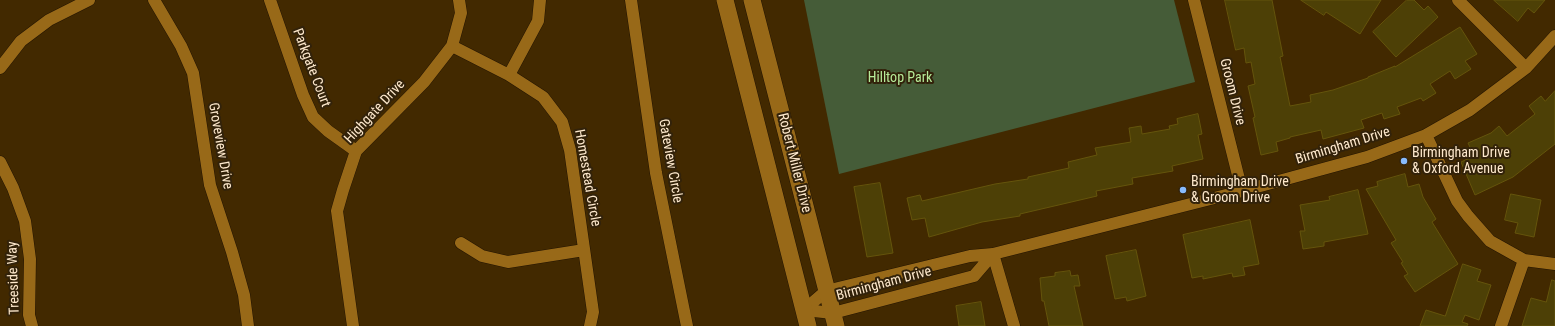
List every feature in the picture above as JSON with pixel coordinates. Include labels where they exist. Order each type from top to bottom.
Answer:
[{"type":"main road","name":"Robert Miller Drive","points":[[725,0],[806,318]]},
{"type":"main road","name":"Robert Miller Drive","points":[[752,0],[834,320]]},
{"type":"street","points":[[0,68],[21,41],[44,23],[89,0]]},
{"type":"street","name":"Groveview Drive","points":[[154,0],[181,46],[193,73],[210,184],[244,295],[248,326]]},
{"type":"street","name":"Parkgate Court","points":[[270,0],[303,96],[313,117],[328,131],[356,151]]},
{"type":"street","name":"Highgate Drive","points":[[353,326],[337,211],[356,151],[424,82],[452,46],[461,13],[459,0]]},
{"type":"street","points":[[509,75],[538,21],[540,0]]},
{"type":"street","name":"Gateview Circle","points":[[631,0],[656,173],[687,326]]},
{"type":"street","name":"Groom Drive","points":[[1194,0],[1242,191]]},
{"type":"street","points":[[1458,0],[1526,68]]},
{"type":"street","name":"Birmingham Drive","points":[[806,318],[826,291],[970,256],[993,254],[1242,191],[1366,157],[1426,136],[1470,110],[1526,68],[1555,36]]},
{"type":"street","name":"Homestead Circle","points":[[452,46],[509,75],[543,97],[562,122],[570,150],[593,312],[590,326]]},
{"type":"street","points":[[1426,136],[1457,201],[1490,241],[1524,260],[1555,264]]},
{"type":"street","name":"Treeside Way","points":[[0,162],[13,188],[25,221],[30,259],[29,315],[32,326]]},
{"type":"street","points":[[461,242],[482,256],[508,262],[584,250]]},
{"type":"street","points":[[993,254],[1014,326]]},
{"type":"street","name":"Birmingham Drive","points":[[806,318],[834,320],[974,276],[993,254]]},
{"type":"street","points":[[1501,326],[1524,260]]},
{"type":"green space","name":"Hilltop Park","points":[[804,0],[1174,0],[1195,82],[839,174]]},
{"type":"building","points":[[1225,0],[1272,0],[1283,56],[1280,57],[1290,106],[1311,102],[1310,95],[1333,90],[1395,67],[1460,27],[1477,54],[1465,61],[1471,69],[1455,79],[1450,71],[1430,84],[1436,93],[1423,101],[1421,98],[1397,107],[1400,114],[1384,119],[1382,113],[1361,120],[1364,128],[1323,139],[1321,130],[1290,137],[1276,142],[1278,151],[1261,155],[1248,86],[1255,84],[1251,62],[1246,63],[1244,48],[1236,50]]},
{"type":"building","points":[[1301,0],[1381,0],[1360,34],[1326,12],[1324,15]]},
{"type":"building","points":[[1407,0],[1414,0],[1424,10],[1428,6],[1438,17],[1396,57],[1373,32]]},
{"type":"building","points":[[1494,0],[1545,0],[1534,13],[1528,8],[1518,21]]},
{"type":"building","points":[[1555,91],[1555,144],[1513,177],[1475,195],[1461,162],[1474,156],[1468,143],[1491,133],[1499,126],[1507,136],[1535,114],[1529,106],[1541,96],[1545,101]]},
{"type":"building","points":[[1198,114],[1202,134],[1198,135],[1203,159],[1172,166],[1173,171],[1132,178],[1133,184],[1096,191],[1097,196],[1020,214],[1020,216],[982,222],[929,237],[925,218],[912,220],[907,198],[920,195],[922,201],[995,184],[1028,179],[1028,177],[1069,168],[1068,162],[1097,155],[1095,148],[1131,142],[1129,128],[1141,126],[1142,134],[1170,129],[1169,126],[1178,124],[1177,119]]},
{"type":"building","points":[[1405,174],[1408,187],[1419,184],[1423,197],[1436,219],[1432,222],[1458,264],[1415,292],[1404,276],[1408,274],[1401,263],[1403,262],[1391,243],[1396,240],[1366,189],[1378,186],[1377,182]]},
{"type":"building","points":[[880,183],[893,253],[867,257],[854,187]]},
{"type":"building","points":[[1358,190],[1368,234],[1324,242],[1324,246],[1303,249],[1300,231],[1305,231],[1300,205],[1330,200],[1329,197]]},
{"type":"building","points":[[1511,194],[1541,200],[1534,237],[1515,233],[1518,223],[1505,220]]},
{"type":"building","points":[[1250,220],[1259,264],[1243,267],[1245,275],[1233,277],[1232,273],[1203,279],[1203,276],[1192,278],[1183,235]]},
{"type":"building","points":[[1136,250],[1146,296],[1127,301],[1126,297],[1115,299],[1106,256]]},
{"type":"building","points":[[1463,264],[1481,270],[1477,281],[1491,285],[1479,320],[1465,315],[1462,322],[1468,324],[1467,326],[1420,326],[1426,310],[1445,316]]},
{"type":"building","points":[[1070,271],[1071,276],[1078,275],[1080,286],[1074,286],[1083,326],[1049,326],[1044,301],[1042,301],[1040,278],[1055,276],[1055,273]]},
{"type":"building","points":[[1552,280],[1555,281],[1555,326],[1522,326],[1531,298],[1546,302]]},
{"type":"building","points":[[981,302],[985,326],[959,326],[956,306]]},
{"type":"place","name":"Birmingham Drive & Oxford Avenue","points":[[1404,161]]},
{"type":"place","name":"Birmingham Drive & Groom Drive","points":[[1183,190]]}]
